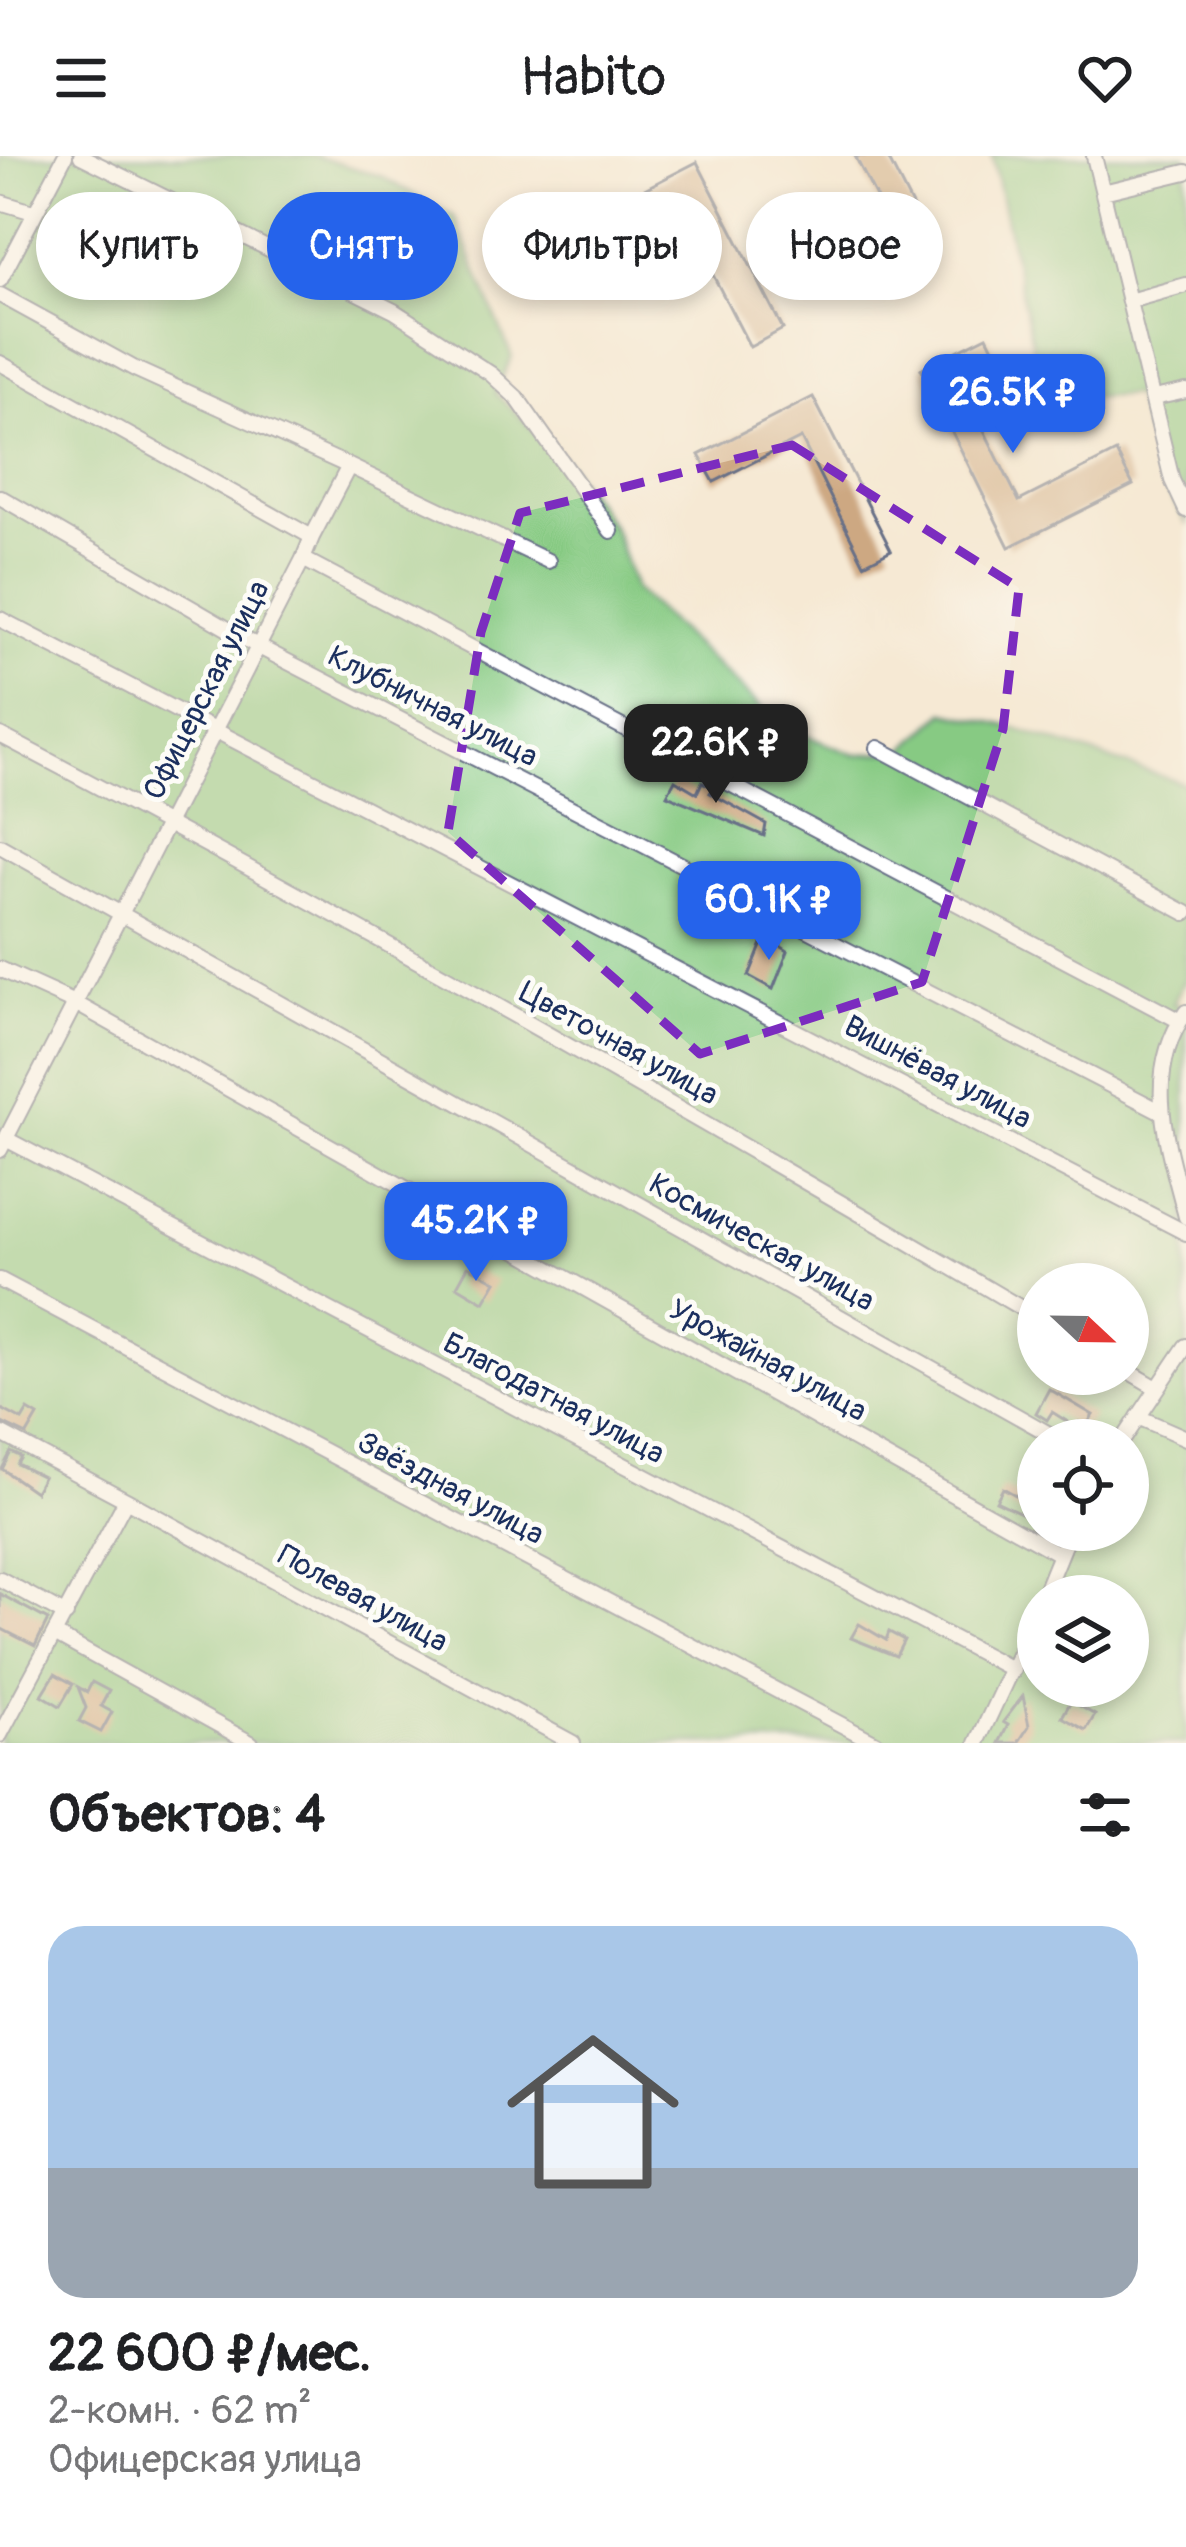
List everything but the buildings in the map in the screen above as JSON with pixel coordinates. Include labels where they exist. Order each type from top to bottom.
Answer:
[{"type":"street","points":[[0,280],[64,156]]},
{"type":"street","points":[[81,156],[394,311],[491,374],[517,398],[610,531]]},
{"type":"street","points":[[1094,156],[1172,480],[1186,510]]},
{"type":"street","points":[[1103,192],[1186,172]]},
{"type":"street","points":[[0,202],[33,212]]},
{"type":"street","points":[[1129,301],[1186,285]]},
{"type":"street","points":[[0,295],[135,369],[548,561]]},
{"type":"street","points":[[0,363],[313,536]]},
{"type":"street","points":[[1154,398],[1186,391]]},
{"type":"street","points":[[303,559],[349,466]]},
{"type":"street","name":"Клубничная улица","points":[[0,496],[260,647],[1159,1110]]},
{"type":"street","name":"Офицерская улица","points":[[3,1144],[303,559],[1183,1017]]},
{"type":"street","name":"Вишнёвая улица","points":[[0,619],[86,668],[218,728],[1186,1233]]},
{"type":"street","name":"Цветочная улица","points":[[0,735],[169,822],[674,1104],[1017,1306]]},
{"type":"street","points":[[878,748],[1186,913]]},
{"type":"street","name":"Космическая улица","points":[[0,846],[1023,1419]]},
{"type":"street","name":"Урожайная улица","points":[[0,969],[76,1003],[1057,1553]]},
{"type":"street","points":[[1183,1017],[1159,1110],[1186,1217]]},
{"type":"street","name":"Благодатная улица","points":[[3,1144],[1013,1670]]},
{"type":"street","name":"Звёздная улица","points":[[0,1280],[876,1743]]},
{"type":"street","points":[[1186,1346],[1138,1417],[1186,1438]]},
{"type":"street","points":[[1149,1384],[1156,1388]]},
{"type":"street","name":"Полевая улица","points":[[0,1433],[573,1743]]},
{"type":"street","points":[[0,1735],[126,1500]]},
{"type":"street","points":[[1050,1575],[1057,1553]]},
{"type":"street","points":[[0,1579],[66,1615]]},
{"type":"street","points":[[56,1635],[251,1743]]},
{"type":"street","points":[[977,1743],[1017,1661]]},
{"type":"highlighted area","points":[[792,445],[1019,588],[1003,729],[922,982],[700,1054],[448,832],[481,632],[520,513]]},
{"type":"green space","points":[[0,156],[315,156],[380,176],[410,192],[267,192],[267,300],[458,300],[458,226],[482,284],[482,300],[489,300],[512,357],[495,393],[567,462],[614,529],[635,590],[781,726],[855,755],[904,750],[945,712],[1004,725],[1186,784],[1186,978],[1173,1004],[1186,1007],[1186,1743],[0,1743]]},
{"type":"green space","points":[[992,156],[1186,156],[1186,522],[1161,480],[1134,395],[1044,400]]}]
